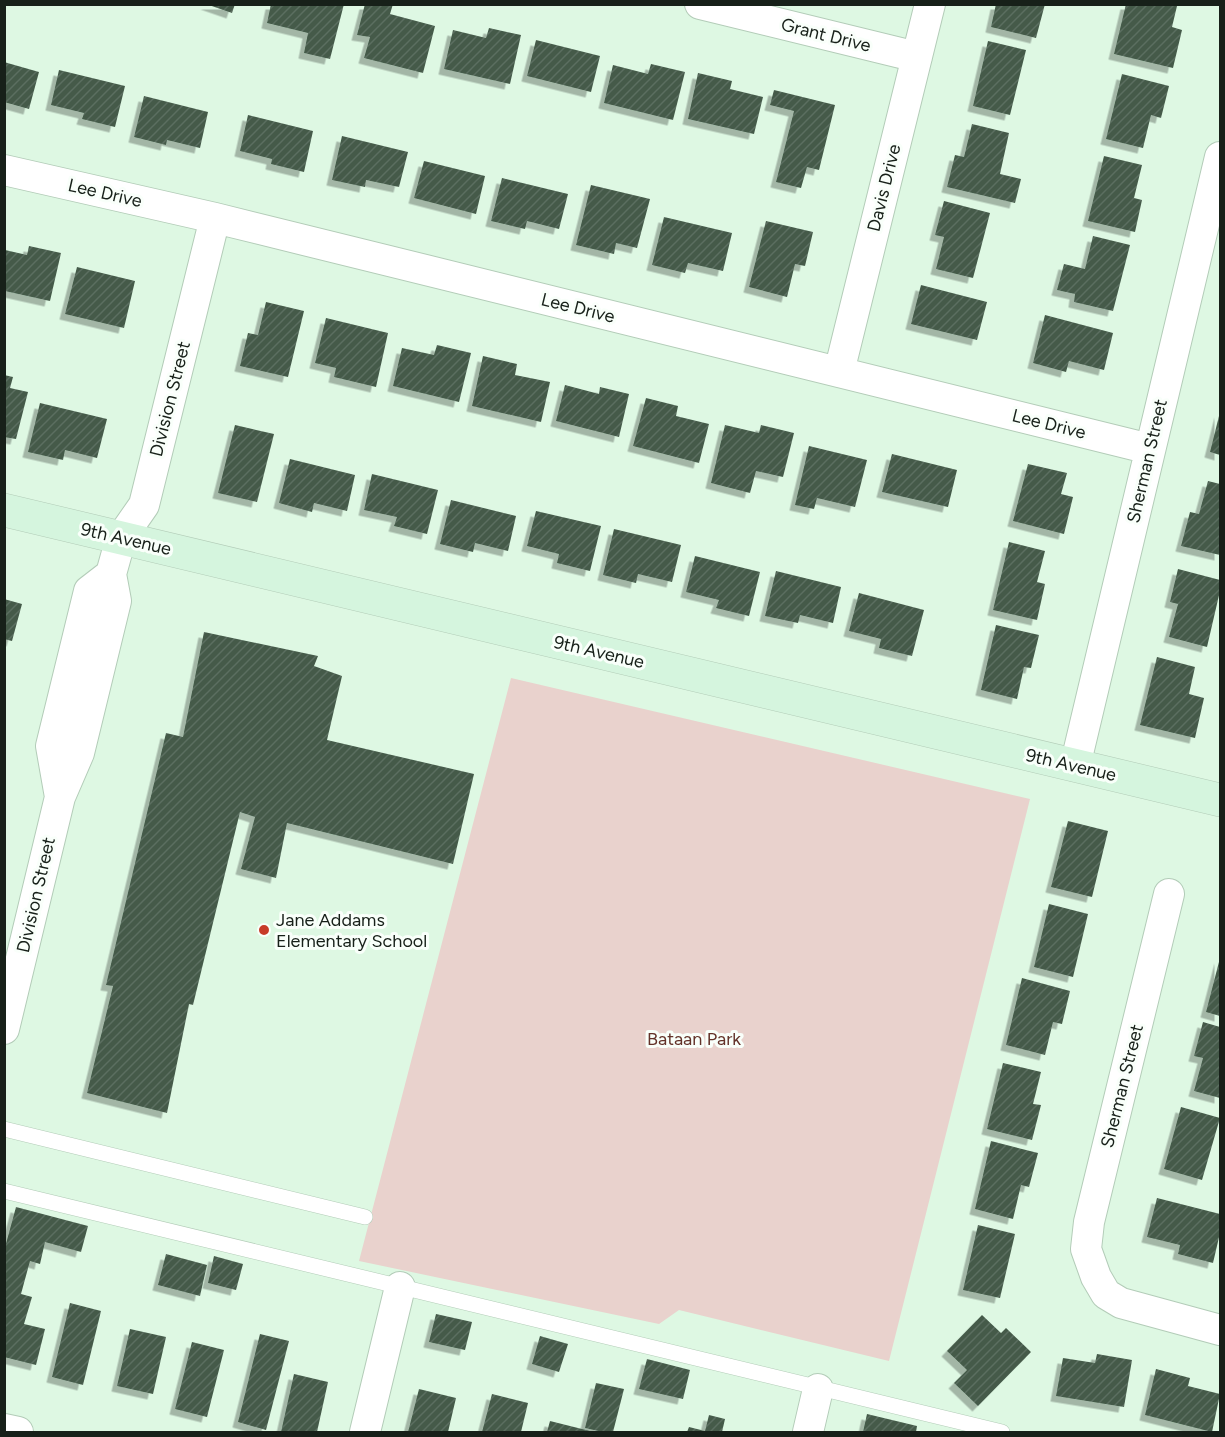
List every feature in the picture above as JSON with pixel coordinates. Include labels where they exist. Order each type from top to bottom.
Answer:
[{"type":"street","name":"Grant Drive","points":[[700,4],[917,57]]},
{"type":"street","name":"Davis Drive","points":[[839,372],[930,4]]},
{"type":"street","name":"Sherman Street","points":[[1075,766],[1221,157]]},
{"type":"street","name":"Lee Drive","points":[[4,170],[215,219],[1150,449]]},
{"type":"street","name":"Division Street","points":[[4,1029],[60,797],[79,753],[116,601],[111,574],[122,538],[144,506],[215,219]]},
{"type":"street","name":"9th Avenue","points":[[4,510],[1207,797]]},
{"type":"street","name":"Sherman Street","points":[[1168,894],[1089,1222],[1086,1249],[1096,1277],[1106,1294],[1121,1303],[1221,1330]]},
{"type":"street","points":[[365,1432],[399,1287]]},
{"type":"street","points":[[808,1432],[818,1389]]},
{"type":"street","points":[[4,1429],[18,1432]]},
{"type":"lane","points":[[4,1129],[365,1217]]},
{"type":"lane","points":[[4,1191],[1002,1432]]},
{"type":"green space","name":"Bataan Park","points":[[511,678],[1030,799],[889,1361],[679,1310],[659,1324],[359,1261]]},
{"type":"building","points":[[206,4],[235,4],[232,13]]},
{"type":"building","points":[[271,4],[344,4],[330,59],[304,53],[308,33],[267,23]]},
{"type":"building","points":[[365,4],[393,4],[390,14],[435,26],[423,73],[364,58],[370,37],[357,35]]},
{"type":"building","points":[[996,4],[1045,4],[1036,38],[991,27]]},
{"type":"building","points":[[1126,4],[1177,6],[1172,27],[1182,30],[1173,68],[1114,54]]},
{"type":"building","points":[[489,28],[521,35],[510,84],[444,69],[453,30],[486,38]]},
{"type":"building","points":[[536,40],[600,56],[591,92],[527,76]]},
{"type":"building","points":[[988,41],[1026,50],[1010,115],[973,106]]},
{"type":"building","points":[[4,62],[39,72],[29,109],[4,102]]},
{"type":"building","points":[[651,64],[685,72],[673,120],[604,103],[613,65],[648,74]]},
{"type":"building","points":[[59,70],[125,86],[115,127],[82,119],[84,113],[51,105]]},
{"type":"building","points":[[698,73],[732,81],[730,89],[763,97],[754,134],[688,119]]},
{"type":"building","points":[[1122,74],[1169,86],[1161,118],[1151,115],[1143,148],[1106,139]]},
{"type":"building","points":[[774,90],[835,105],[819,170],[807,167],[801,188],[776,182],[794,111],[770,105]]},
{"type":"building","points":[[144,96],[208,112],[200,148],[167,140],[166,145],[134,137]]},
{"type":"building","points":[[248,115],[313,131],[304,172],[271,164],[272,159],[240,151]]},
{"type":"building","points":[[972,124],[1009,133],[1000,174],[1021,179],[1015,203],[947,187],[955,155],[964,157]]},
{"type":"building","points":[[342,136],[408,152],[399,187],[366,180],[365,187],[332,180]]},
{"type":"building","points":[[1104,156],[1142,165],[1134,198],[1142,200],[1135,232],[1088,221]]},
{"type":"building","points":[[424,161],[485,176],[476,214],[414,198]]},
{"type":"building","points":[[502,178],[568,194],[559,229],[527,221],[525,229],[491,221]]},
{"type":"building","points":[[591,185],[650,199],[637,248],[616,243],[614,254],[576,245]]},
{"type":"building","points":[[944,201],[990,213],[973,278],[936,269],[944,237],[935,235]]},
{"type":"building","points":[[664,217],[732,233],[723,271],[688,263],[685,273],[652,265]]},
{"type":"building","points":[[766,221],[813,232],[805,266],[795,264],[787,297],[749,287]]},
{"type":"building","points":[[1093,236],[1130,245],[1113,311],[1074,302],[1075,294],[1057,290],[1064,264],[1085,269]]},
{"type":"building","points":[[29,246],[61,253],[50,301],[5,291],[5,250],[27,255]]},
{"type":"building","points":[[77,267],[135,281],[124,328],[65,314]]},
{"type":"building","points":[[921,285],[987,302],[977,340],[911,324]]},
{"type":"building","points":[[266,302],[304,311],[288,377],[240,366],[248,333],[258,335]]},
{"type":"building","points":[[1045,315],[1113,333],[1104,370],[1069,361],[1066,372],[1033,363]]},
{"type":"building","points":[[326,318],[388,333],[376,387],[334,377],[336,368],[315,363]]},
{"type":"building","points":[[437,345],[471,353],[459,402],[393,386],[402,348],[434,355]]},
{"type":"building","points":[[483,356],[517,364],[515,375],[550,382],[541,422],[472,406]]},
{"type":"building","points":[[4,375],[13,377],[10,388],[28,392],[16,439],[4,437]]},
{"type":"building","points":[[565,385],[599,394],[600,387],[629,394],[619,437],[556,421]]},
{"type":"building","points":[[646,398],[678,406],[676,416],[709,424],[699,463],[633,446]]},
{"type":"building","points":[[40,403],[107,419],[97,458],[65,450],[63,460],[28,452]]},
{"type":"building","points":[[1220,412],[1220,455],[1210,452]]},
{"type":"building","points":[[235,425],[274,434],[257,502],[218,493]]},
{"type":"building","points":[[725,425],[759,433],[761,425],[794,433],[783,477],[756,471],[750,493],[711,483]]},
{"type":"building","points":[[809,446],[867,460],[855,507],[817,498],[814,509],[795,505]]},
{"type":"building","points":[[892,454],[957,470],[948,507],[882,492]]},
{"type":"building","points":[[290,459],[355,475],[347,511],[314,503],[312,512],[279,503]]},
{"type":"building","points":[[1028,464],[1067,473],[1061,494],[1073,497],[1064,534],[1013,521]]},
{"type":"building","points":[[372,474],[438,490],[427,534],[394,526],[397,517],[364,510]]},
{"type":"building","points":[[1208,481],[1220,484],[1220,555],[1181,546],[1190,512],[1199,514]]},
{"type":"building","points":[[451,500],[516,516],[508,551],[475,543],[473,552],[440,544]]},
{"type":"building","points":[[536,511],[601,526],[590,571],[557,563],[559,554],[527,546]]},
{"type":"building","points":[[614,529],[681,545],[672,582],[638,574],[636,583],[603,575]]},
{"type":"building","points":[[1009,542],[1045,551],[1037,582],[1045,584],[1037,620],[993,610]]},
{"type":"building","points":[[695,556],[760,572],[749,616],[716,608],[719,600],[686,592]]},
{"type":"building","points":[[1178,569],[1220,580],[1220,591],[1207,647],[1169,637],[1178,604],[1170,602]]},
{"type":"building","points":[[776,571],[841,587],[833,623],[800,615],[798,623],[765,616]]},
{"type":"building","points":[[859,593],[924,610],[912,656],[879,648],[881,639],[849,631]]},
{"type":"building","points":[[4,599],[22,604],[12,641],[4,639]]},
{"type":"building","points":[[996,625],[1039,635],[1031,668],[1024,667],[1017,699],[981,690]]},
{"type":"building","points":[[204,632],[318,656],[314,666],[342,676],[327,740],[474,774],[453,864],[287,823],[276,878],[241,869],[255,817],[240,812],[193,1005],[189,1004],[167,1113],[87,1093],[113,986],[106,985],[166,733],[183,737]]},
{"type":"building","points":[[1157,657],[1195,667],[1189,694],[1204,698],[1195,738],[1140,725]]},
{"type":"building","points":[[1068,821],[1108,831],[1092,897],[1051,887]]},
{"type":"building","points":[[1049,904],[1088,914],[1073,977],[1034,967]]},
{"type":"building","points":[[1220,958],[1220,1016],[1206,1012]]},
{"type":"building","points":[[1022,978],[1070,991],[1062,1024],[1053,1022],[1045,1055],[1006,1045]]},
{"type":"building","points":[[1203,1022],[1220,1027],[1220,1098],[1194,1091],[1203,1058],[1194,1056]]},
{"type":"building","points":[[1003,1063],[1041,1072],[1033,1104],[1041,1105],[1032,1140],[987,1129]]},
{"type":"building","points":[[1181,1107],[1220,1118],[1202,1180],[1164,1169]]},
{"type":"building","points":[[991,1141],[1038,1153],[1029,1187],[1021,1185],[1013,1219],[975,1209]]},
{"type":"building","points":[[1157,1198],[1220,1214],[1220,1233],[1213,1263],[1178,1254],[1180,1245],[1147,1237]]},
{"type":"building","points":[[16,1207],[88,1226],[81,1252],[45,1242],[40,1264],[30,1261],[21,1294],[32,1297],[24,1324],[45,1329],[36,1365],[4,1357],[4,1251]]},
{"type":"building","points":[[978,1225],[1015,1234],[1000,1298],[963,1290]]},
{"type":"building","points":[[166,1254],[207,1265],[200,1296],[158,1285]]},
{"type":"building","points":[[214,1256],[243,1264],[236,1290],[208,1283]]},
{"type":"building","points":[[70,1303],[101,1311],[83,1385],[52,1377]]},
{"type":"building","points":[[436,1314],[472,1322],[465,1350],[429,1342]]},
{"type":"building","points":[[982,1315],[1001,1333],[1006,1328],[1031,1352],[978,1406],[954,1383],[967,1370],[947,1351]]},
{"type":"building","points":[[130,1329],[166,1337],[153,1394],[117,1386]]},
{"type":"building","points":[[260,1334],[289,1341],[266,1430],[238,1422]]},
{"type":"building","points":[[540,1336],[568,1344],[559,1372],[532,1364]]},
{"type":"building","points":[[192,1342],[224,1350],[207,1417],[175,1409]]},
{"type":"building","points":[[1097,1354],[1132,1360],[1124,1407],[1056,1396],[1063,1358],[1095,1363]]},
{"type":"building","points":[[647,1359],[690,1370],[683,1399],[639,1389]]},
{"type":"building","points":[[1156,1369],[1190,1378],[1188,1386],[1220,1394],[1212,1432],[1145,1415]]},
{"type":"building","points":[[294,1374],[328,1382],[317,1432],[281,1432]]},
{"type":"building","points":[[596,1383],[624,1389],[613,1432],[585,1428]]},
{"type":"building","points":[[419,1389],[456,1398],[448,1432],[408,1432]]},
{"type":"building","points":[[492,1394],[528,1403],[521,1432],[482,1432]]},
{"type":"building","points":[[867,1414],[917,1426],[916,1432],[863,1432]]},
{"type":"building","points":[[709,1415],[725,1419],[722,1432],[687,1432],[689,1427],[705,1431]]},
{"type":"building","points":[[550,1421],[594,1432],[547,1432]]},
{"type":"place","name":"Jane Addams Elementary School","points":[[264,930]]}]
